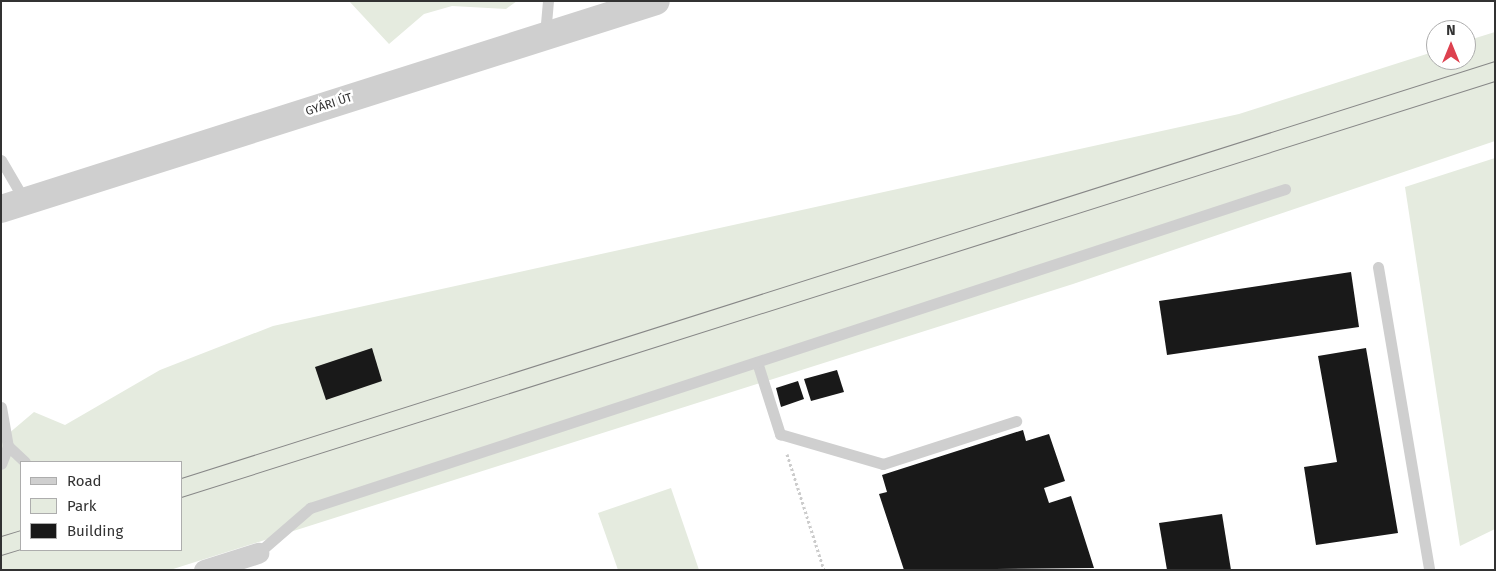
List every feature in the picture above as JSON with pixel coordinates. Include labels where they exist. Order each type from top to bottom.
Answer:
[{"type":"street","name":"GYÁRI ÚT","points":[[13,205],[656,1]]},
{"type":"street","points":[[204,570],[258,553]]},
{"type":"lane","points":[[544,37],[548,1]]},
{"type":"lane","points":[[1,160],[13,205]]},
{"type":"lane","points":[[258,553],[310,508],[1285,190]]},
{"type":"lane","points":[[1378,267],[1429,570]]},
{"type":"lane","points":[[757,362],[780,434],[883,464],[1016,421]]},
{"type":"lane","points":[[1,407],[8,446],[1,464]]},
{"type":"lane","points":[[8,446],[24,461]]},
{"type":"path","points":[[780,434],[824,570]]},
{"type":"green space","points":[[349,1],[517,1],[506,9],[452,6],[424,14],[389,44]]},
{"type":"green space","points":[[1495,32],[1495,141],[1073,284],[170,570],[1,570],[1,440],[34,412],[65,425],[160,370],[273,326],[1239,114],[1426,54],[1426,70],[1476,70],[1476,38]]},
{"type":"green space","points":[[1495,158],[1495,529],[1460,546],[1405,187]]},
{"type":"green space","points":[[671,488],[699,570],[618,570],[598,513]]},
{"type":"building","points":[[1351,272],[1359,327],[1167,355],[1159,301]]},
{"type":"building","points":[[372,348],[382,381],[326,400],[315,367]]},
{"type":"building","points":[[1366,348],[1398,533],[1316,545],[1304,467],[1337,462],[1318,356]]},
{"type":"building","points":[[837,370],[844,392],[811,401],[804,379]]},
{"type":"building","points":[[798,381],[804,399],[781,407],[776,388]]},
{"type":"building","points":[[1023,430],[1026,441],[1049,434],[1065,481],[1044,488],[1049,503],[1071,496],[1094,568],[904,570],[879,494],[887,492],[882,475]]},
{"type":"building","points":[[1222,514],[1231,570],[1167,570],[1159,523]]},
{"type":"tram line","points":[[182,478],[1495,61]]},
{"type":"tram line","points":[[182,497],[1495,81]]},
{"type":"tram line","points":[[1,536],[20,530]]},
{"type":"tram line","points":[[1,555],[20,549]]}]
